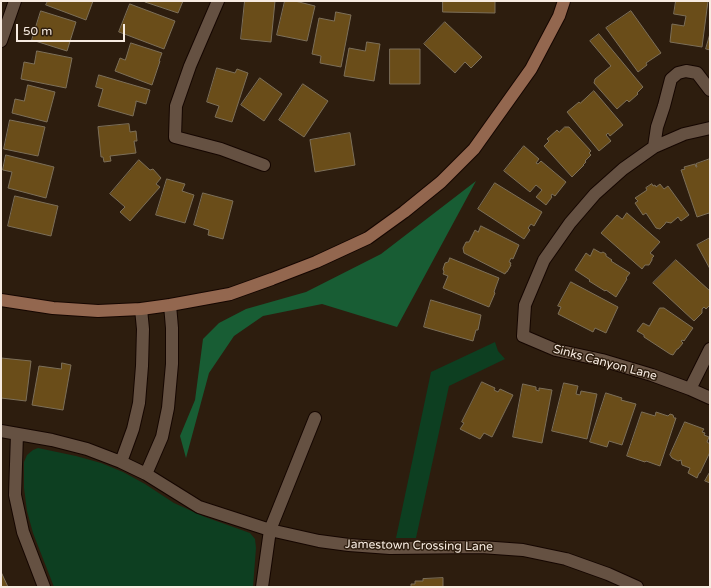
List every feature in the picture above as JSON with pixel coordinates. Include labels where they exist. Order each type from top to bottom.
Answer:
[{"type":"street","points":[[1,41],[15,1]]},
{"type":"street","points":[[218,1],[190,66],[176,106],[175,137],[222,149],[264,165]]},
{"type":"street","points":[[1,300],[53,308],[98,311],[141,309],[170,305],[230,294],[316,262],[368,238],[404,212],[441,182],[474,149],[531,69],[559,16],[564,1]]},
{"type":"street","points":[[654,147],[657,127],[671,78],[678,73],[686,71],[696,74],[710,90]]},
{"type":"street","points":[[654,147],[684,134],[710,128]]},
{"type":"street","name":"Sinks Canyon Lane","points":[[654,147],[622,169],[595,194],[561,235],[544,260],[525,305],[522,336],[556,350],[602,360],[652,375],[710,398]]},
{"type":"street","points":[[146,474],[162,437],[168,408],[172,364],[172,328],[170,305]]},
{"type":"street","points":[[121,462],[133,429],[139,403],[143,336],[141,309]]},
{"type":"street","points":[[690,389],[710,349]]},
{"type":"street","points":[[262,587],[270,530],[315,418]]},
{"type":"street","name":"Jamestown Crossing Lane","points":[[1,431],[52,440],[87,449],[121,462],[146,474],[199,507],[270,530],[318,541],[349,545],[390,548],[481,547],[523,550],[566,559],[608,574],[637,587]]},
{"type":"street","points":[[18,434],[15,495],[23,532],[44,587]]},
{"type":"green space","points":[[476,181],[397,327],[322,304],[263,316],[234,336],[209,373],[186,458],[180,436],[195,400],[203,339],[219,323],[246,309],[306,292],[381,254]]},
{"type":"green space","points":[[495,342],[498,351],[505,359],[449,386],[416,538],[396,538],[431,372]]},
{"type":"green space","points":[[38,448],[101,463],[123,472],[145,484],[174,503],[205,517],[250,533],[255,539],[256,548],[253,587],[54,587],[33,533],[27,511],[24,488],[24,462],[27,455]]},
{"type":"building","points":[[48,1],[93,1],[86,20],[46,5]]},
{"type":"building","points":[[145,1],[183,1],[178,13]]},
{"type":"building","points":[[245,1],[275,1],[271,42],[241,39]]},
{"type":"building","points":[[285,1],[295,1],[315,6],[307,41],[277,35]]},
{"type":"building","points":[[443,1],[495,1],[495,13],[443,12]]},
{"type":"building","points":[[676,1],[708,1],[702,47],[670,42],[672,24],[684,26],[686,16],[674,14]]},
{"type":"building","points":[[130,4],[175,21],[164,49],[119,32]]},
{"type":"building","points":[[41,11],[76,22],[67,51],[32,40]]},
{"type":"building","points":[[631,11],[661,53],[646,63],[647,65],[638,72],[606,28]]},
{"type":"building","points":[[336,12],[351,15],[341,67],[320,63],[321,56],[312,54],[319,18],[334,21]]},
{"type":"building","points":[[445,22],[482,57],[471,68],[465,62],[455,73],[424,44]]},
{"type":"building","points":[[599,34],[643,87],[629,102],[627,100],[617,109],[594,83],[595,79],[611,66],[590,41]]},
{"type":"building","points":[[710,34],[710,50],[706,49]]},
{"type":"building","points":[[367,42],[380,44],[374,81],[344,76],[349,48],[365,51]]},
{"type":"building","points":[[131,43],[162,53],[152,85],[115,71],[120,58],[125,60]]},
{"type":"building","points":[[390,49],[420,49],[420,84],[390,84]]},
{"type":"building","points":[[37,51],[72,58],[66,88],[21,79],[24,62],[34,64]]},
{"type":"building","points":[[217,68],[235,73],[237,69],[248,73],[232,122],[215,117],[219,106],[207,102]]},
{"type":"building","points":[[99,75],[150,90],[146,104],[136,101],[133,116],[98,106],[103,89],[96,87]]},
{"type":"building","points":[[260,78],[282,94],[264,121],[241,105]]},
{"type":"building","points":[[303,84],[328,101],[304,137],[279,120]]},
{"type":"building","points":[[28,85],[55,92],[47,122],[12,113],[15,99],[24,101]]},
{"type":"building","points":[[594,91],[623,125],[610,136],[608,133],[606,135],[611,141],[599,151],[567,112]]},
{"type":"building","points":[[10,120],[45,127],[38,156],[4,149]]},
{"type":"building","points":[[129,124],[130,132],[136,131],[137,141],[134,141],[136,153],[110,156],[111,161],[104,162],[103,157],[101,157],[98,127]]},
{"type":"building","points":[[565,127],[569,127],[591,151],[589,153],[591,155],[585,161],[586,162],[584,165],[572,177],[544,146],[549,141],[547,139],[557,130],[559,132]]},
{"type":"building","points":[[350,133],[355,165],[315,172],[310,140]]},
{"type":"building","points":[[524,146],[539,159],[536,163],[538,164],[541,161],[566,182],[555,196],[552,194],[552,197],[546,205],[536,197],[542,190],[536,185],[530,192],[504,171]]},
{"type":"building","points":[[6,155],[54,167],[46,198],[8,188],[12,172],[3,170]]},
{"type":"building","points":[[710,159],[710,215],[709,213],[697,217],[681,170],[685,169],[684,167],[695,164],[697,167],[696,164]]},
{"type":"building","points":[[139,160],[150,170],[153,169],[161,178],[156,184],[160,187],[130,221],[120,212],[125,207],[110,194]]},
{"type":"building","points":[[167,179],[185,184],[182,191],[194,195],[185,223],[156,215]]},
{"type":"building","points":[[495,183],[542,212],[534,226],[531,224],[528,228],[530,230],[524,239],[478,209]]},
{"type":"building","points":[[652,184],[656,187],[660,184],[664,189],[668,186],[689,215],[681,221],[678,217],[671,223],[666,222],[660,229],[656,228],[646,213],[643,215],[635,203],[638,201],[635,198],[647,190],[646,188]]},
{"type":"building","points":[[203,193],[233,201],[223,239],[208,235],[209,230],[194,225]]},
{"type":"building","points":[[15,196],[58,206],[51,236],[8,226]]},
{"type":"building","points":[[627,213],[660,242],[650,253],[654,256],[649,265],[645,265],[642,269],[601,233],[617,215],[622,219]]},
{"type":"building","points":[[481,226],[519,245],[513,259],[511,258],[509,262],[511,265],[505,274],[464,253],[463,248],[466,242],[469,242],[475,230],[478,232]]},
{"type":"building","points":[[710,238],[710,269],[697,245]]},
{"type":"building","points":[[594,249],[606,254],[606,256],[612,260],[611,261],[630,273],[616,297],[589,281],[590,280],[575,270],[586,253],[590,256]]},
{"type":"building","points":[[450,258],[499,278],[489,307],[443,288],[448,276],[443,274],[443,269],[445,263],[448,262]]},
{"type":"building","points":[[676,260],[710,291],[710,305],[706,309],[704,307],[702,309],[702,313],[694,321],[653,283]]},
{"type":"building","points":[[571,282],[618,307],[606,333],[595,328],[593,332],[558,314],[561,307],[558,306]]},
{"type":"building","points":[[431,300],[481,315],[478,330],[476,330],[473,341],[424,327]]},
{"type":"building","points":[[660,308],[664,308],[693,328],[684,341],[681,341],[683,343],[673,355],[637,331],[643,323],[649,326]]},
{"type":"building","points":[[1,358],[31,361],[26,401],[1,398]]},
{"type":"building","points":[[62,363],[71,365],[63,410],[32,405],[39,366],[61,369]]},
{"type":"building","points":[[482,382],[495,388],[494,390],[498,392],[500,389],[513,395],[492,437],[484,433],[480,439],[460,429]]},
{"type":"building","points":[[564,383],[578,386],[576,394],[580,395],[581,391],[597,394],[587,439],[552,431]]},
{"type":"building","points":[[523,384],[536,387],[536,390],[539,391],[539,388],[552,390],[542,443],[513,437]]},
{"type":"building","points":[[606,393],[622,398],[621,400],[636,404],[622,445],[609,441],[607,447],[590,442]]},
{"type":"building","points":[[642,412],[655,416],[656,412],[668,416],[670,414],[676,418],[660,466],[627,456]]},
{"type":"building","points":[[685,422],[704,429],[702,432],[705,433],[704,435],[709,437],[707,442],[710,444],[710,452],[697,478],[688,473],[690,468],[682,465],[681,460],[678,461],[670,455]]},
{"type":"building","points":[[710,472],[710,483],[705,481]]},
{"type":"building","points":[[2,574],[8,587],[1,587]]},
{"type":"building","points":[[443,578],[443,587],[411,587],[411,584],[415,584],[415,581]]}]
